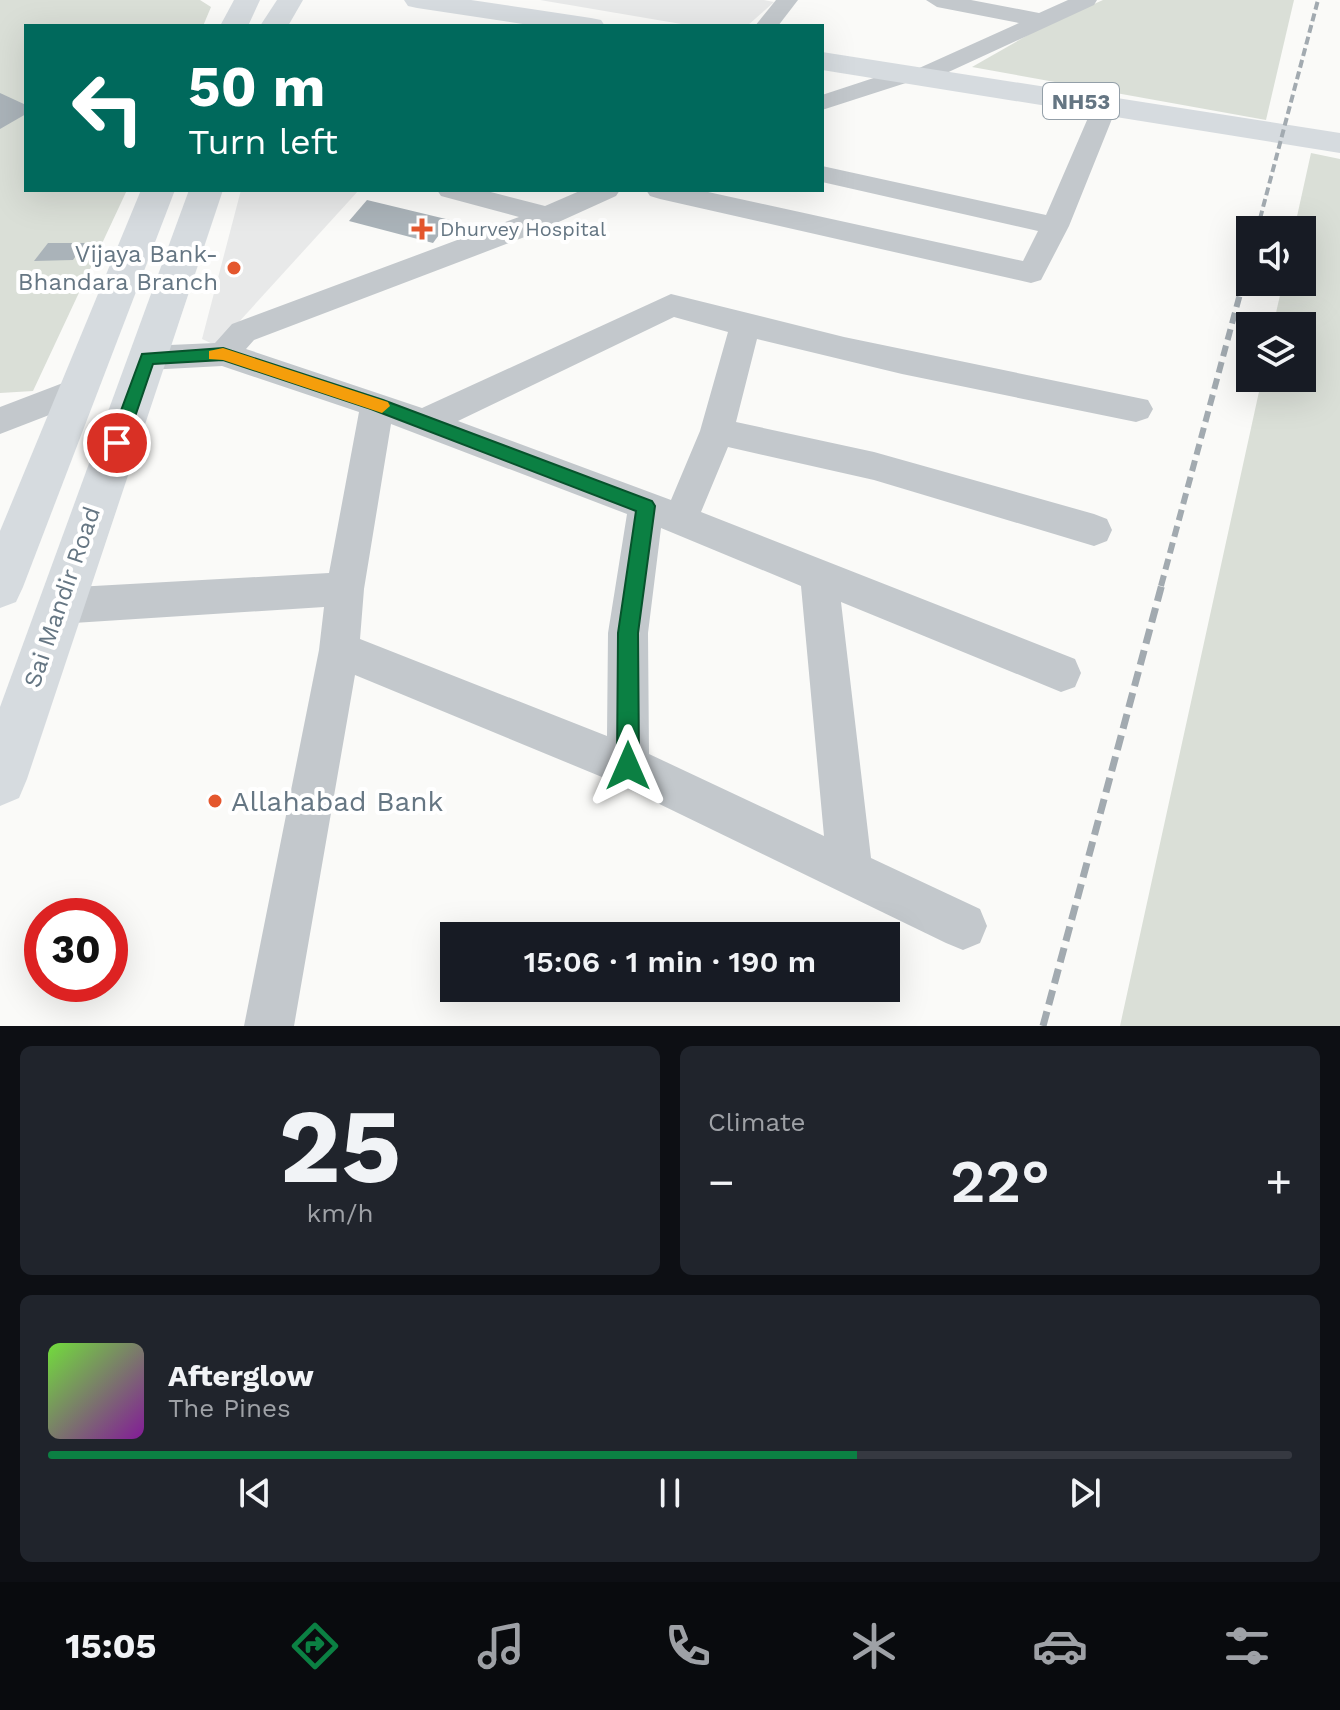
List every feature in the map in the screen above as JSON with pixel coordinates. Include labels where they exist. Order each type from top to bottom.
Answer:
[{"type":"highway","points":[[417,0],[578,24]]},
{"type":"highway","name":"NH53","points":[[824,61],[1340,143]]},
{"type":"highway","points":[[0,587],[157,192]]},
{"type":"highway","name":"Sai Mandir Road","points":[[0,779],[205,192]]},
{"type":"highway","points":[[76,391],[142,373]]},
{"type":"street","points":[[768,24],[787,0]]},
{"type":"street","points":[[937,0],[1039,20]]},
{"type":"street","points":[[824,102],[915,75],[1086,0]]},
{"type":"street","points":[[669,192],[1031,273],[1055,226],[1106,104]]},
{"type":"street","points":[[824,174],[1055,226]]},
{"type":"street","points":[[458,192],[547,216]]},
{"type":"street","points":[[223,354],[243,332],[547,216],[601,192]]},
{"type":"street","points":[[425,422],[671,305],[745,327],[1136,409]]},
{"type":"street","points":[[628,766],[628,633],[663,513],[717,431],[745,327]]},
{"type":"street","points":[[142,373],[223,354],[425,422],[663,513],[1061,673]]},
{"type":"street","points":[[0,421],[76,391]]},
{"type":"street","points":[[269,1026],[339,650],[345,589],[377,405]]},
{"type":"street","points":[[717,431],[874,466],[1094,530]]},
{"type":"street","points":[[819,576],[850,872]]},
{"type":"street","points":[[58,606],[345,589]]},
{"type":"street","points":[[339,650],[628,766],[963,926]]},
{"type":"shaded area","points":[[0,0],[200,0],[211,7],[204,24],[24,24],[24,192],[126,192],[33,391],[0,393]]},
{"type":"shaded area","points":[[540,0],[774,2],[749,24],[681,24]]},
{"type":"shaded area","points":[[1103,0],[1294,0],[1266,120],[972,67],[1042,27]]},
{"type":"shaded area","points":[[1311,153],[1340,159],[1340,1026],[1120,1026],[1259,392],[1316,392],[1316,312],[1276,312],[1280,296],[1316,296],[1316,216],[1297,216]]},
{"type":"shaded area","points":[[240,192],[357,192],[217,346],[202,339]]},
{"type":"building","points":[[0,93],[24,104],[24,115],[0,129]]},
{"type":"building","points":[[367,200],[450,220],[433,243],[349,221]]},
{"type":"building","points":[[48,243],[85,243],[73,260],[34,261]]},
{"type":"railway","points":[[1261,216],[1318,0]]},
{"type":"railway","points":[[1161,586],[1239,296]]},
{"type":"railway","points":[[1043,1026],[1162,584]]},
{"type":"slow traffic","points":[[215,355],[223,354],[382,406]]},
{"type":"place","name":"Dhurvey Hospital","points":[[422,229]]},
{"type":"place","name":"Vijaya Bank- Bhandara Branch","points":[[234,268]]},
{"type":"place","name":"Allahabad Bank","points":[[215,801]]},
{"type":"route","points":[[117,443],[147,358],[223,354],[377,405],[646,506],[628,633],[628,766]]}]
